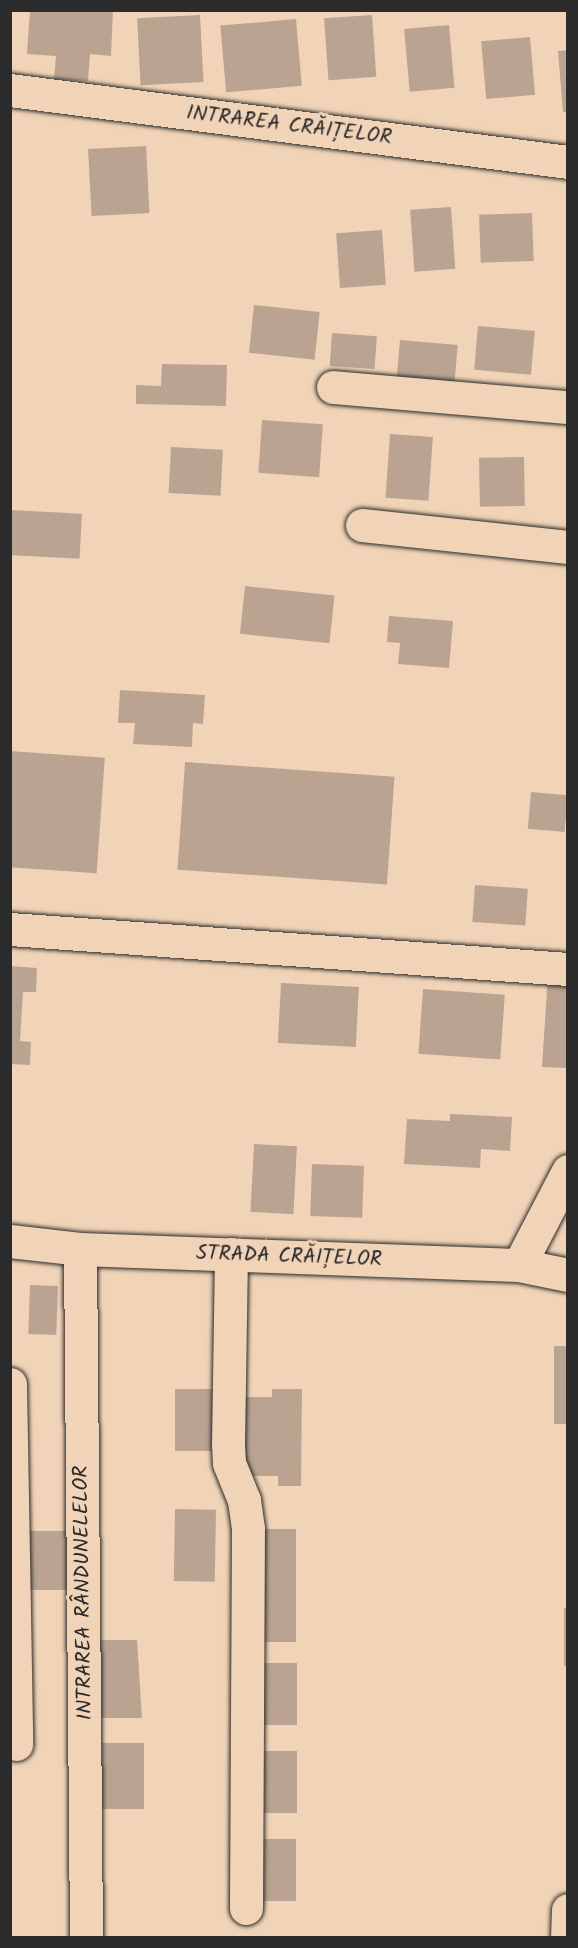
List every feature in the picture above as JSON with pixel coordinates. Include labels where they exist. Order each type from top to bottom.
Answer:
[{"type":"street","name":"INTRAREA CRĂIȚELOR","points":[[10,90],[567,162]]},
{"type":"street","points":[[333,387],[567,407]]},
{"type":"street","points":[[362,525],[567,548]]},
{"type":"street","points":[[10,929],[567,969]]},
{"type":"street","points":[[519,1265],[567,1171]]},
{"type":"street","name":"STRADA CRĂIȚELOR","points":[[10,1241],[80,1249],[519,1265],[567,1275]]},
{"type":"street","name":"INTRAREA RÂNDUNELELOR","points":[[80,1249],[86,1938]]},
{"type":"street","points":[[231,1254],[229,1463],[244,1500],[248,1528],[246,1908]]},
{"type":"street","points":[[10,1384],[16,1744]]},
{"type":"street","points":[[567,1910],[567,1938]]},
{"type":"building","points":[[30,10],[113,10],[111,56],[90,54],[88,81],[54,79],[56,56],[27,54]]},
{"type":"building","points":[[200,15],[204,82],[141,85],[137,18]]},
{"type":"building","points":[[372,15],[376,77],[328,80],[324,18]]},
{"type":"building","points":[[296,19],[302,86],[226,92],[220,26]]},
{"type":"building","points":[[449,25],[454,88],[410,92],[404,29]]},
{"type":"building","points":[[530,37],[535,95],[486,99],[481,41]]},
{"type":"building","points":[[568,50],[568,112],[563,112],[558,51]]},
{"type":"building","points":[[146,146],[150,213],[92,216],[88,149]]},
{"type":"building","points":[[451,207],[455,269],[414,272],[410,210]]},
{"type":"building","points":[[532,213],[534,261],[481,263],[479,215]]},
{"type":"building","points":[[382,230],[386,285],[340,288],[336,233]]},
{"type":"building","points":[[254,305],[320,312],[315,360],[249,353]]},
{"type":"building","points":[[478,326],[535,331],[531,375],[474,370]]},
{"type":"building","points":[[332,333],[377,336],[375,369],[330,366]]},
{"type":"building","points":[[400,340],[458,345],[454,384],[397,379]]},
{"type":"building","points":[[162,364],[227,365],[226,406],[136,404],[136,385],[161,386]]},
{"type":"building","points":[[262,420],[323,424],[319,477],[258,473]]},
{"type":"building","points":[[390,434],[433,437],[428,501],[386,498]]},
{"type":"building","points":[[171,447],[223,450],[221,496],[169,493]]},
{"type":"building","points":[[524,457],[525,506],[480,507],[479,458]]},
{"type":"building","points":[[10,510],[82,514],[80,559],[10,555]]},
{"type":"building","points":[[245,586],[335,595],[329,643],[240,634]]},
{"type":"building","points":[[389,616],[453,621],[449,668],[398,664],[400,643],[387,642]]},
{"type":"building","points":[[120,690],[205,695],[203,724],[193,723],[192,747],[133,744],[135,723],[118,723]]},
{"type":"building","points":[[10,751],[105,758],[97,873],[10,867]]},
{"type":"building","points":[[185,762],[394,777],[387,884],[177,870]]},
{"type":"building","points":[[531,792],[568,795],[565,832],[528,829]]},
{"type":"building","points":[[475,885],[528,889],[525,926],[472,922]]},
{"type":"building","points":[[10,966],[37,968],[36,992],[23,992],[20,1041],[31,1042],[30,1065],[10,1064]]},
{"type":"building","points":[[548,975],[568,976],[568,1068],[542,1067]]},
{"type":"building","points":[[281,983],[359,987],[356,1047],[278,1043]]},
{"type":"building","points":[[423,989],[505,995],[500,1060],[418,1054]]},
{"type":"building","points":[[450,1114],[512,1117],[510,1151],[481,1149],[480,1168],[404,1164],[407,1119],[450,1121]]},
{"type":"building","points":[[254,1144],[297,1146],[293,1214],[250,1212]]},
{"type":"building","points":[[312,1164],[364,1166],[362,1218],[310,1216]]},
{"type":"building","points":[[30,1285],[58,1286],[56,1335],[28,1334]]},
{"type":"building","points":[[554,1346],[568,1346],[568,1424],[554,1424]]},
{"type":"building","points":[[175,1389],[217,1389],[217,1451],[175,1451]]},
{"type":"building","points":[[272,1389],[302,1389],[301,1486],[278,1486],[278,1476],[245,1476],[237,1397],[272,1397]]},
{"type":"building","points":[[175,1509],[216,1510],[215,1582],[174,1581]]},
{"type":"building","points":[[259,1529],[296,1529],[296,1642],[259,1642]]},
{"type":"building","points":[[28,1531],[68,1531],[68,1590],[28,1590]]},
{"type":"building","points":[[564,1608],[568,1608],[568,1666],[564,1666]]},
{"type":"building","points":[[96,1640],[137,1640],[142,1718],[91,1718]]},
{"type":"building","points":[[261,1663],[297,1663],[297,1725],[261,1725]]},
{"type":"building","points":[[102,1743],[144,1743],[144,1809],[102,1809]]},
{"type":"building","points":[[260,1751],[297,1751],[297,1813],[260,1813]]},
{"type":"building","points":[[259,1839],[296,1839],[296,1901],[259,1901]]}]
